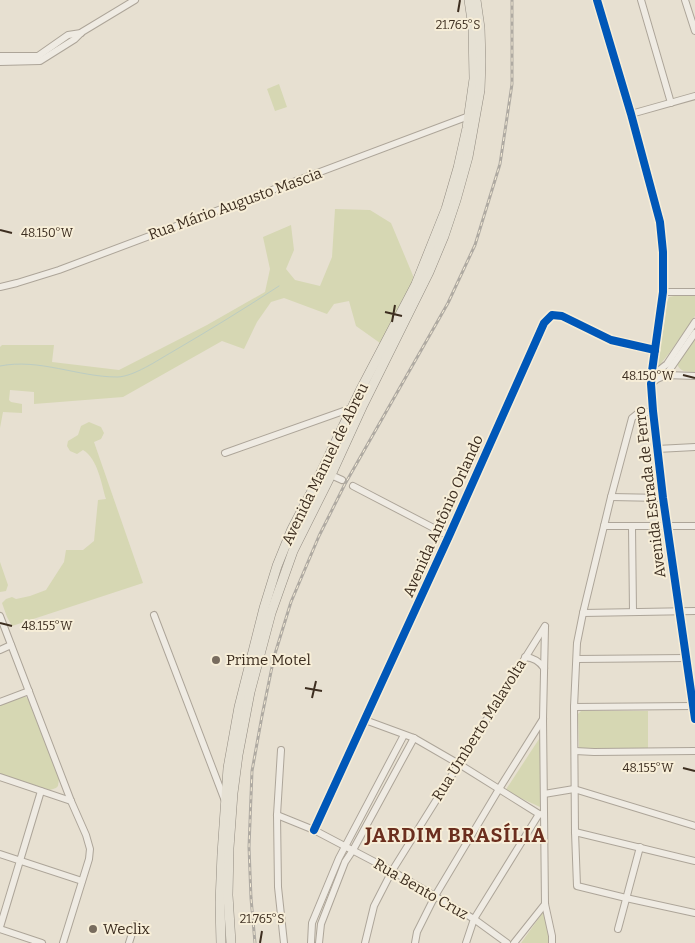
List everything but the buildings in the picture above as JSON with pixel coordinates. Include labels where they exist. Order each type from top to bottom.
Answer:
[{"type":"main road","name":"Avenida Manuel de Abreu","points":[[222,943],[220,903],[228,768],[239,707],[264,608],[277,566],[292,529],[416,284],[446,208],[469,116],[474,79],[473,28],[469,0]]},
{"type":"main road","name":"Avenida Manuel de Abreu","points":[[231,943],[228,895],[233,793],[250,692],[272,613],[293,551],[429,272],[456,200],[468,158],[480,90],[480,28],[476,0]]},
{"type":"street","points":[[0,62],[40,61],[75,39],[82,32],[135,0]]},
{"type":"street","name":"Avenida Estrada de Ferro","points":[[597,0],[631,114],[660,222],[663,252],[663,292],[651,384],[663,498],[695,719]]},
{"type":"street","points":[[642,0],[671,103]]},
{"type":"street","points":[[685,0],[695,31]]},
{"type":"street","points":[[0,56],[38,56],[68,35],[82,32]]},
{"type":"street","points":[[631,114],[695,96]]},
{"type":"street","name":"Rua Mário Augusto Mascia","points":[[0,287],[60,270],[469,116]]},
{"type":"street","points":[[663,292],[695,292]]},
{"type":"street","name":"Avenida Antônio Orlando","points":[[314,830],[544,323],[552,315],[562,316],[611,340],[655,350]]},
{"type":"street","points":[[652,371],[658,371],[667,364],[695,322]]},
{"type":"street","points":[[666,375],[695,333]]},
{"type":"street","points":[[651,384],[657,378],[666,375],[695,376]]},
{"type":"street","points":[[225,453],[352,408]]},
{"type":"street","points":[[653,411],[637,414],[632,418],[583,613],[578,643],[574,707],[577,886],[695,913]]},
{"type":"street","points":[[657,449],[695,448]]},
{"type":"street","points":[[331,475],[342,480]]},
{"type":"street","points":[[353,486],[449,536]]},
{"type":"street","points":[[611,497],[663,498]]},
{"type":"street","points":[[604,526],[695,526]]},
{"type":"street","points":[[632,527],[633,612]]},
{"type":"street","points":[[583,613],[695,611]]},
{"type":"street","points":[[154,615],[225,802]]},
{"type":"street","points":[[0,616],[90,849],[89,858],[63,943]]},
{"type":"street","name":"Rua Umberto Malavolta","points":[[365,943],[374,906],[392,871],[545,626],[544,668]]},
{"type":"street","points":[[0,650],[12,646]]},
{"type":"street","points":[[525,657],[538,661],[544,668],[544,794],[542,815],[545,904],[552,943]]},
{"type":"street","points":[[577,659],[687,658]]},
{"type":"street","points":[[0,702],[29,691]]},
{"type":"street","points":[[574,707],[693,706]]},
{"type":"street","points":[[415,943],[417,932],[435,896],[499,789],[544,719]]},
{"type":"street","points":[[365,720],[414,738],[542,815]]},
{"type":"street","points":[[311,943],[312,923],[345,847],[404,735]]},
{"type":"street","points":[[319,943],[321,924],[345,862],[414,738]]},
{"type":"street","points":[[281,750],[277,815],[278,887],[284,943]]},
{"type":"street","points":[[575,751],[695,751]]},
{"type":"street","points":[[0,777],[71,801]]},
{"type":"street","points":[[544,794],[574,789],[695,826]]},
{"type":"street","points":[[42,791],[0,928],[42,943]]},
{"type":"street","name":"Rua Bento Cruz","points":[[277,815],[314,830],[392,871],[474,919],[507,943]]},
{"type":"street","points":[[466,943],[474,919],[542,815]]},
{"type":"street","points":[[575,832],[695,861]]},
{"type":"street","points":[[618,929],[640,847]]},
{"type":"street","points":[[0,854],[82,881]]},
{"type":"street","points":[[514,943],[545,904]]},
{"type":"street","points":[[129,943],[135,924]]},
{"type":"green space","points":[[279,84],[287,107],[275,111],[267,89]]},
{"type":"green space","points":[[335,209],[370,210],[391,223],[414,278],[380,343],[356,326],[349,301],[334,304],[327,314],[284,298],[271,302],[257,322],[244,349],[222,341],[123,397],[34,404],[34,392],[10,390],[9,400],[22,404],[22,413],[3,412],[0,428],[0,347],[2,345],[54,345],[52,362],[119,370],[207,325],[265,292],[270,269],[263,237],[291,225],[294,250],[286,269],[295,280],[320,286],[332,257]]},
{"type":"green space","points":[[695,296],[695,316],[659,366],[657,364],[667,302],[669,297]]},
{"type":"green space","points":[[695,337],[695,372],[684,371],[677,363]]},
{"type":"green space","points":[[89,422],[101,427],[104,433],[101,439],[94,442],[143,583],[12,626],[2,603],[12,597],[16,599],[46,590],[64,562],[66,550],[83,550],[94,541],[98,500],[106,499],[96,465],[92,459],[83,450],[77,454],[70,451],[67,446],[68,441],[78,435],[81,426]]},
{"type":"green space","points":[[0,562],[8,585],[6,591],[0,592]]},
{"type":"green space","points":[[21,696],[28,699],[59,779],[56,788],[50,790],[0,774],[0,705]]},
{"type":"green space","points":[[581,711],[648,711],[648,751],[582,751],[579,748],[578,714]]},
{"type":"green space","points":[[541,736],[540,807],[505,791]]},
{"type":"green space","points":[[544,911],[549,943],[521,943]]},
{"type":"waterway","points":[[0,366],[29,364],[117,377],[130,374],[153,363],[226,320],[279,286]]},
{"type":"railway","points":[[255,943],[249,847],[252,771],[274,657],[291,602],[319,536],[345,484],[448,303],[475,245],[500,164],[512,84],[512,0]]},
{"type":"cycle path","points":[[597,0],[631,114],[660,222],[663,252],[663,292],[651,384],[663,498],[695,719]]},
{"type":"cycle path","points":[[314,830],[544,323],[552,315],[562,316],[611,340],[655,350]]},
{"type":"place","name":"Prime Motel","points":[[216,660]]},
{"type":"place","name":"Weclix","points":[[93,929]]},
{"type":"district","name":"JARDIM BRASÍLIA","points":[[456,835]]}]
